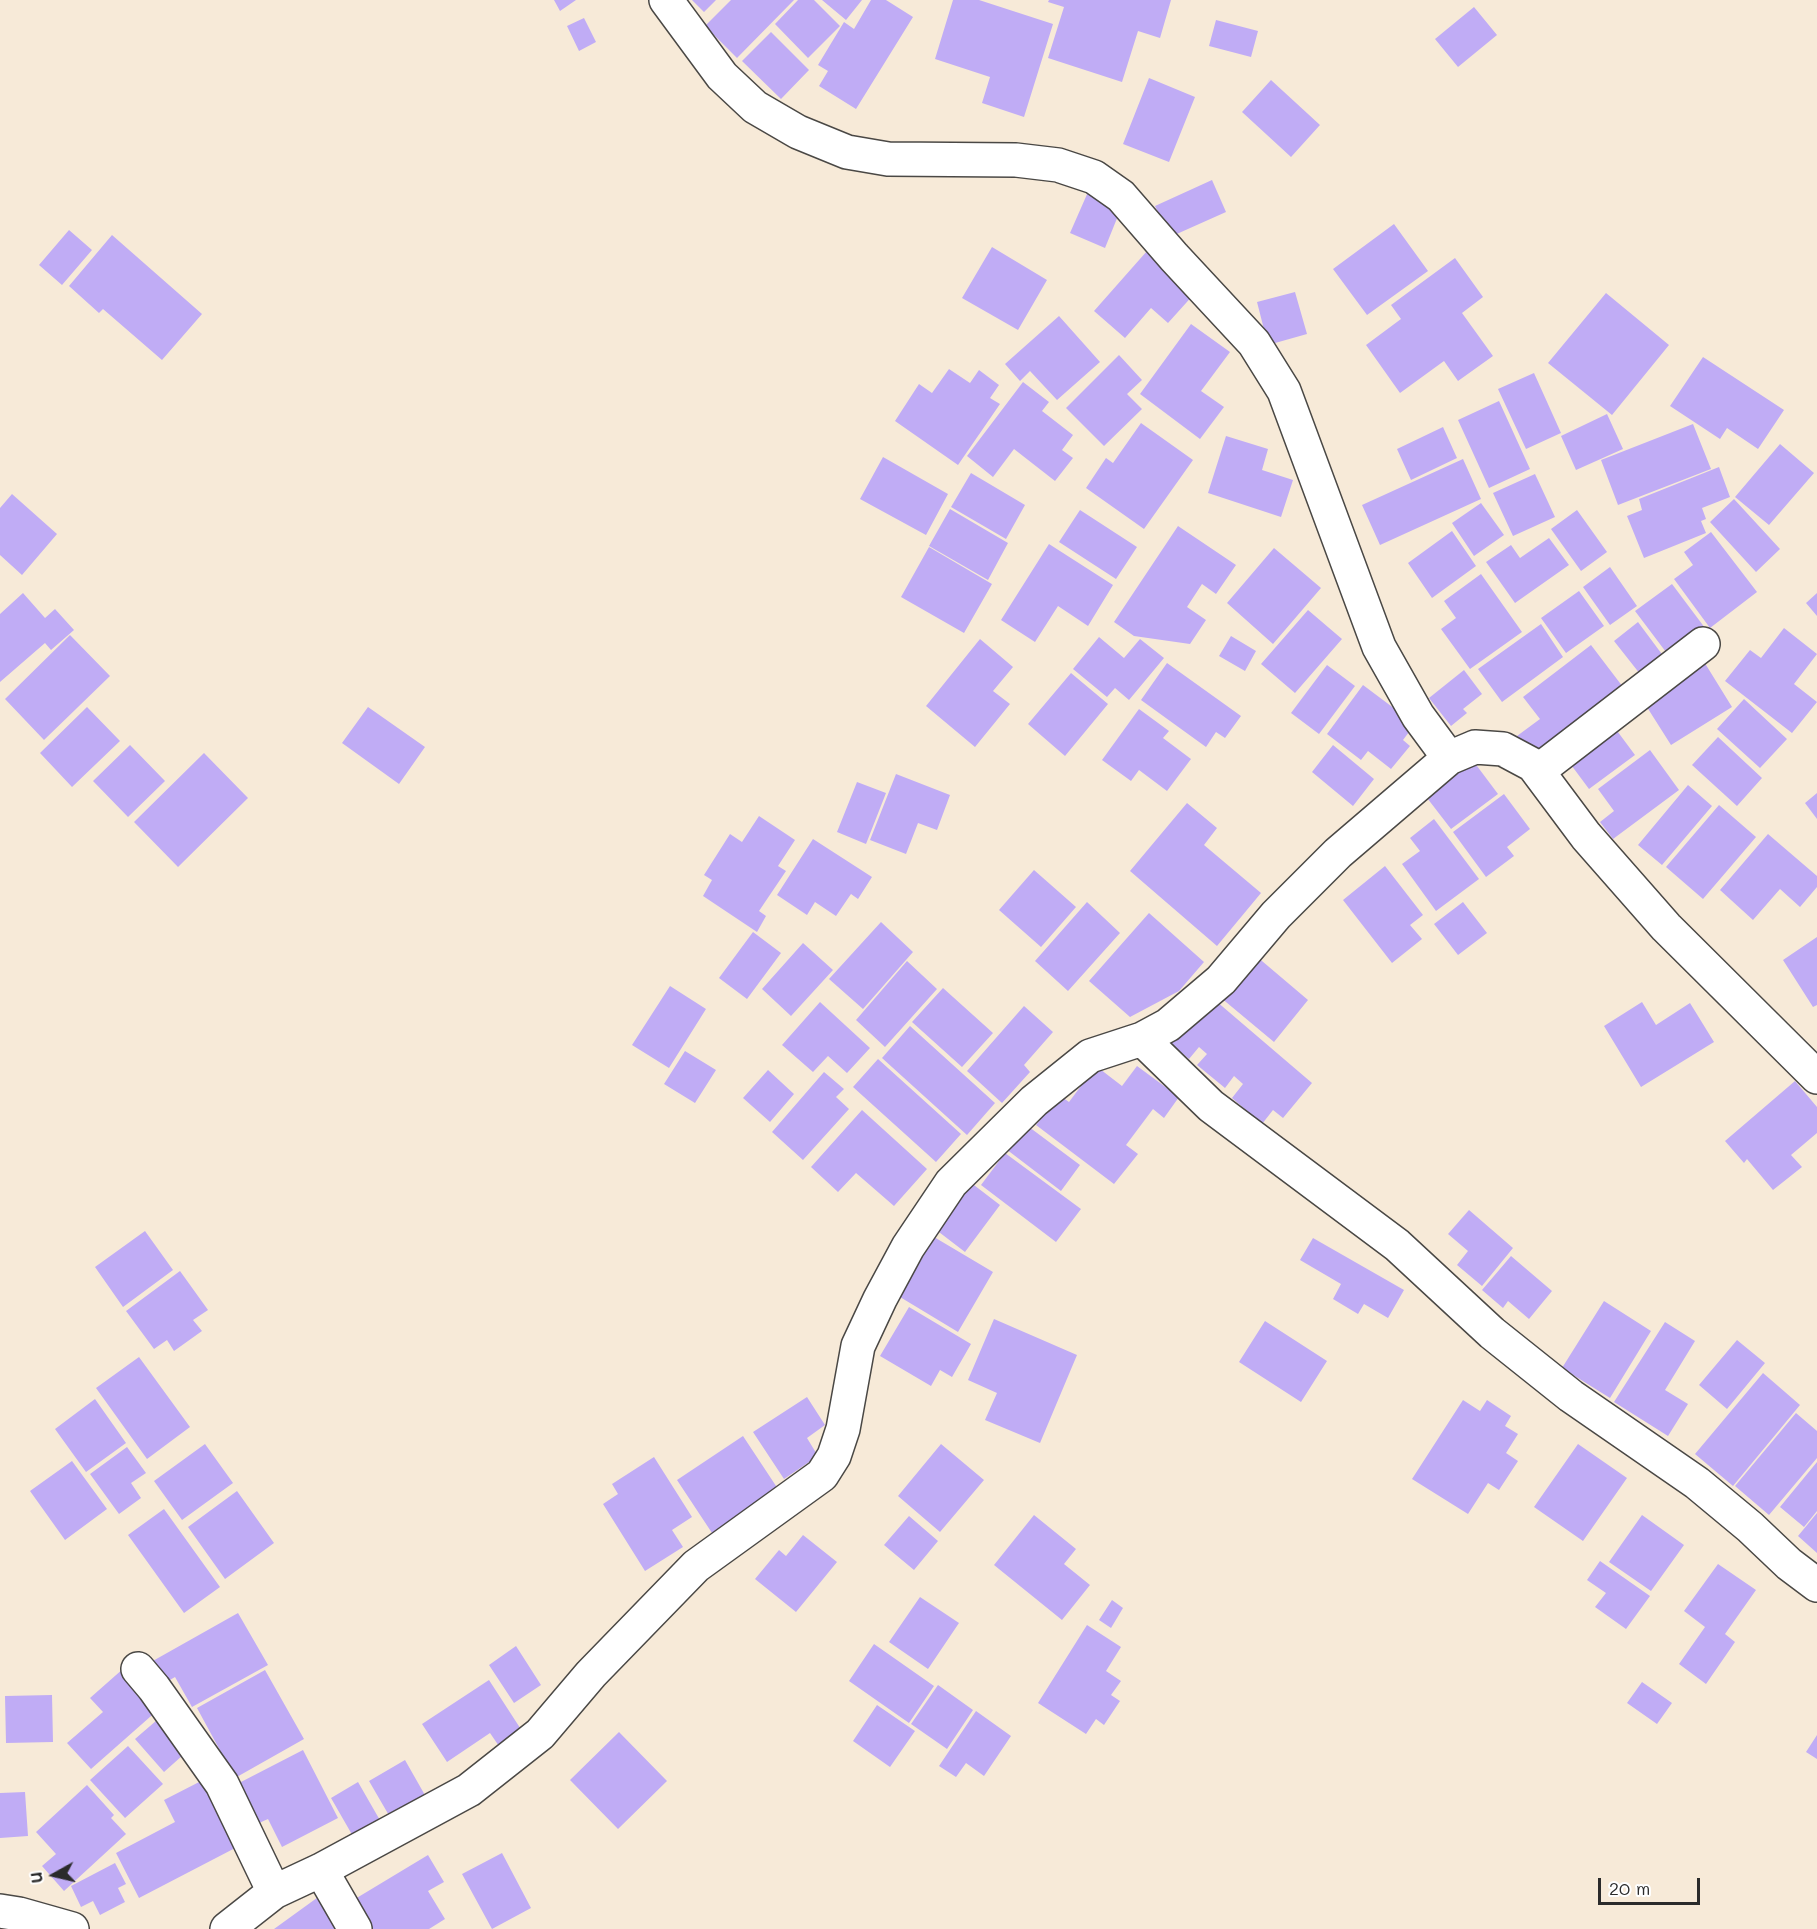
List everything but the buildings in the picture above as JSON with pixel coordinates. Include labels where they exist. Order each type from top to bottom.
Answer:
[{"type":"street","points":[[666,0],[722,76],[755,107],[798,132],[847,152],[888,159],[1016,160],[1058,165],[1094,177],[1121,196],[1254,343],[1284,391],[1379,647],[1418,716],[1449,758]]},
{"type":"street","points":[[1538,771],[1703,644]]},
{"type":"street","points":[[227,1929],[274,1892],[321,1870],[469,1790],[540,1734],[591,1674],[696,1566],[822,1475],[834,1456],[843,1429],[858,1346],[908,1247],[951,1183],[1034,1101],[1090,1056],[1142,1039],[1168,1025],[1221,980],[1276,915],[1338,853],[1449,758],[1474,747],[1503,749],[1533,765],[1586,836],[1666,927],[1817,1077]]},
{"type":"street","points":[[1142,1039],[1211,1106],[1397,1245],[1492,1333],[1571,1396],[1697,1483],[1817,1585]]},
{"type":"street","points":[[138,1669],[222,1784],[274,1892]]},
{"type":"street","points":[[321,1870],[356,1929]]},
{"type":"street","points":[[0,1911],[72,1929]]}]
